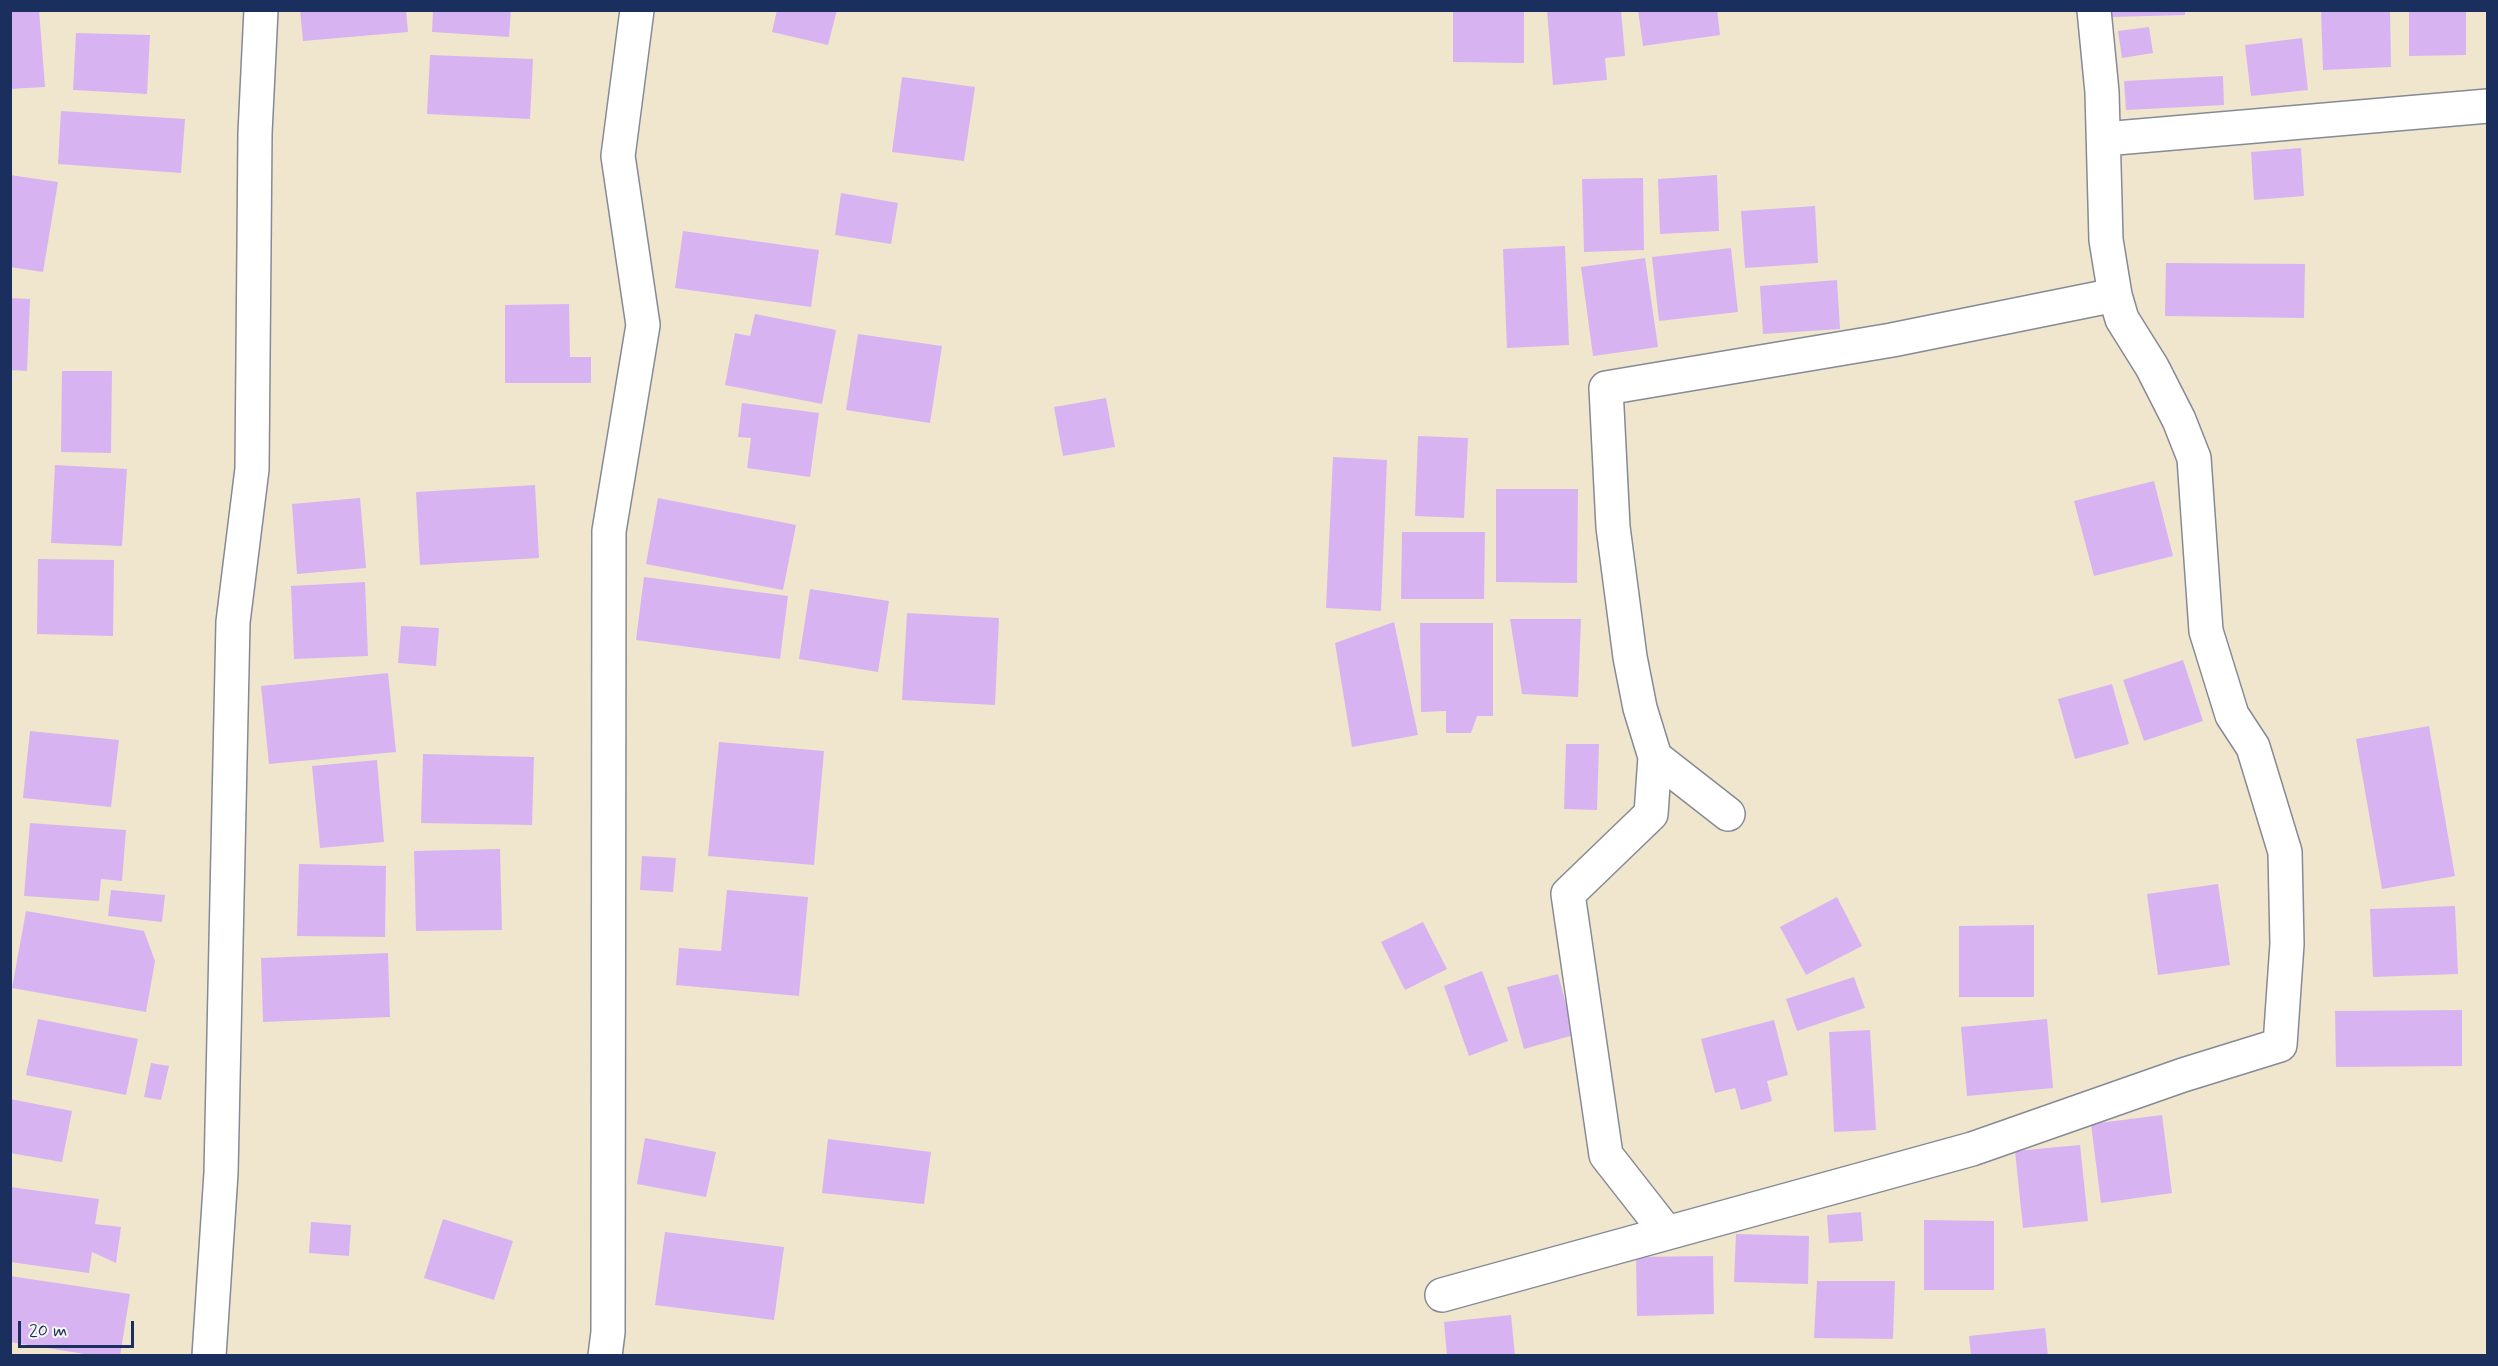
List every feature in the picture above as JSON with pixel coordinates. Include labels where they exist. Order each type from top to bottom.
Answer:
[{"type":"street","points":[[209,1356],[221,1173],[233,622],[252,469],[255,132],[261,10]]},
{"type":"street","points":[[605,1356],[608,1332],[609,531],[643,325],[618,156],[637,10]]},
{"type":"street","points":[[1442,1295],[1972,1149],[2182,1075],[2280,1045],[2287,944],[2285,852],[2253,747],[2232,715],[2206,631],[2194,458],[2179,420],[2152,367],[2122,319],[2115,295],[2106,240],[2104,139],[2094,10]]},
{"type":"street","points":[[2104,139],[2487,106]]},
{"type":"street","points":[[1667,1233],[1606,1155],[1568,894],[1651,814],[1654,757],[1640,708],[1630,657],[1616,551],[1606,388],[1892,340],[2115,295]]},
{"type":"street","points":[[1654,757],[1728,814]]},
{"type":"building","points":[[10,10],[39,10],[45,87],[10,89]]},
{"type":"building","points":[[300,10],[406,10],[408,32],[303,41]]},
{"type":"building","points":[[433,10],[511,10],[509,37],[432,32]]},
{"type":"building","points":[[777,10],[837,10],[828,45],[772,32]]},
{"type":"building","points":[[1453,10],[1524,10],[1524,63],[1453,62]]},
{"type":"building","points":[[1547,10],[1621,10],[1625,56],[1605,58],[1607,80],[1553,85]]},
{"type":"building","points":[[1638,10],[1717,10],[1720,35],[1643,46]]},
{"type":"building","points":[[2112,10],[2185,10],[2185,15],[2112,17]]},
{"type":"building","points":[[2321,10],[2390,10],[2391,67],[2323,70]]},
{"type":"building","points":[[2409,10],[2466,10],[2466,55],[2409,56]]},
{"type":"building","points":[[2149,27],[2153,53],[2122,58],[2118,31]]},
{"type":"building","points":[[76,33],[150,35],[147,94],[73,90]]},
{"type":"building","points":[[2302,38],[2308,90],[2251,96],[2245,45]]},
{"type":"building","points":[[430,55],[533,59],[530,119],[427,114]]},
{"type":"building","points":[[2223,76],[2224,105],[2126,110],[2124,81]]},
{"type":"building","points":[[902,77],[975,87],[964,161],[892,152]]},
{"type":"building","points":[[61,111],[185,119],[181,173],[58,164]]},
{"type":"building","points":[[2301,148],[2304,196],[2254,200],[2251,152]]},
{"type":"building","points":[[10,175],[58,182],[43,272],[10,267]]},
{"type":"building","points":[[1717,175],[1719,231],[1660,234],[1658,179]]},
{"type":"building","points":[[1643,178],[1644,250],[1584,252],[1582,179]]},
{"type":"building","points":[[841,193],[898,203],[891,244],[835,235]]},
{"type":"building","points":[[1815,206],[1818,263],[1745,268],[1741,211]]},
{"type":"building","points":[[683,231],[819,250],[811,307],[675,288]]},
{"type":"building","points":[[1565,246],[1569,345],[1507,348],[1503,249]]},
{"type":"building","points":[[1731,248],[1738,312],[1659,321],[1652,257]]},
{"type":"building","points":[[1645,258],[1658,347],[1593,356],[1581,267]]},
{"type":"building","points":[[2166,263],[2305,264],[2304,318],[2165,316]]},
{"type":"building","points":[[1837,280],[1840,329],[1763,334],[1760,286]]},
{"type":"building","points":[[10,298],[30,299],[27,371],[10,370]]},
{"type":"building","points":[[569,304],[570,357],[591,357],[591,383],[505,383],[505,305]]},
{"type":"building","points":[[755,314],[836,330],[822,404],[725,385],[735,333],[750,336]]},
{"type":"building","points":[[858,334],[942,346],[930,423],[846,410]]},
{"type":"building","points":[[62,371],[112,371],[111,453],[61,452]]},
{"type":"building","points":[[1106,398],[1115,447],[1063,456],[1054,407]]},
{"type":"building","points":[[742,403],[819,413],[810,477],[747,468],[751,438],[738,437]]},
{"type":"building","points":[[1418,436],[1468,438],[1464,518],[1415,516]]},
{"type":"building","points":[[1333,457],[1387,460],[1381,611],[1326,608]]},
{"type":"building","points":[[55,465],[127,469],[122,546],[51,543]]},
{"type":"building","points":[[2154,481],[2173,556],[2094,576],[2074,501]]},
{"type":"building","points":[[535,485],[539,558],[420,565],[416,492]]},
{"type":"building","points":[[1496,489],[1578,489],[1577,583],[1496,582]]},
{"type":"building","points":[[360,498],[366,568],[297,574],[292,504]]},
{"type":"building","points":[[658,498],[796,525],[783,590],[646,564]]},
{"type":"building","points":[[1402,532],[1485,532],[1484,599],[1401,599]]},
{"type":"building","points":[[38,559],[114,560],[113,636],[37,634]]},
{"type":"building","points":[[644,577],[788,596],[780,659],[636,640]]},
{"type":"building","points":[[365,582],[368,656],[294,659],[291,586]]},
{"type":"building","points":[[810,589],[889,601],[878,672],[799,659]]},
{"type":"building","points":[[907,613],[999,618],[995,705],[902,700]]},
{"type":"building","points":[[1510,619],[1581,619],[1578,697],[1522,694]]},
{"type":"building","points":[[1394,622],[1418,735],[1352,747],[1335,643]]},
{"type":"building","points":[[1420,623],[1493,623],[1493,716],[1477,716],[1471,733],[1446,733],[1446,711],[1421,712]]},
{"type":"building","points":[[401,626],[439,628],[436,666],[398,663]]},
{"type":"building","points":[[2183,660],[2203,721],[2144,741],[2123,680]]},
{"type":"building","points":[[388,673],[396,752],[269,764],[261,686]]},
{"type":"building","points":[[2112,684],[2129,744],[2075,759],[2058,699]]},
{"type":"building","points":[[2429,726],[2455,876],[2382,889],[2356,739]]},
{"type":"building","points":[[30,731],[119,740],[111,807],[23,798]]},
{"type":"building","points":[[719,742],[824,751],[814,865],[708,856]]},
{"type":"building","points":[[1566,744],[1599,744],[1597,810],[1564,809]]},
{"type":"building","points":[[423,754],[534,757],[532,825],[421,823]]},
{"type":"building","points":[[377,760],[384,842],[320,848],[312,766]]},
{"type":"building","points":[[30,823],[126,830],[122,881],[101,879],[99,901],[24,896]]},
{"type":"building","points":[[500,849],[502,930],[416,931],[414,851]]},
{"type":"building","points":[[642,856],[676,858],[673,892],[640,890]]},
{"type":"building","points":[[299,864],[386,866],[385,937],[297,936]]},
{"type":"building","points":[[2218,884],[2230,965],[2158,975],[2147,894]]},
{"type":"building","points":[[111,890],[165,895],[162,922],[108,916]]},
{"type":"building","points":[[727,890],[808,897],[799,996],[676,985],[679,948],[721,951]]},
{"type":"building","points":[[1837,897],[1862,946],[1806,975],[1780,927]]},
{"type":"building","points":[[2455,906],[2458,974],[2373,977],[2370,909]]},
{"type":"building","points":[[26,911],[144,931],[155,961],[146,1012],[12,988]]},
{"type":"building","points":[[1423,922],[1447,969],[1405,990],[1381,942]]},
{"type":"building","points":[[2034,925],[2034,997],[1959,997],[1959,926]]},
{"type":"building","points":[[388,953],[390,1017],[263,1022],[261,958]]},
{"type":"building","points":[[1482,971],[1508,1041],[1469,1056],[1444,986]]},
{"type":"building","points":[[1558,974],[1574,1035],[1524,1049],[1507,987]]},
{"type":"building","points":[[1854,977],[1865,1008],[1797,1031],[1786,999]]},
{"type":"building","points":[[2462,1010],[2462,1066],[2336,1067],[2335,1011]]},
{"type":"building","points":[[38,1019],[138,1039],[126,1095],[26,1075]]},
{"type":"building","points":[[2047,1019],[2053,1088],[1967,1096],[1961,1027]]},
{"type":"building","points":[[1774,1020],[1788,1075],[1767,1081],[1772,1101],[1741,1110],[1735,1088],[1715,1093],[1701,1039]]},
{"type":"building","points":[[1870,1030],[1876,1130],[1834,1132],[1829,1032]]},
{"type":"building","points":[[151,1063],[169,1066],[161,1100],[144,1097]]},
{"type":"building","points":[[10,1099],[72,1111],[62,1162],[10,1153]]},
{"type":"building","points":[[2162,1115],[2172,1193],[2101,1203],[2091,1124]]},
{"type":"building","points":[[645,1138],[716,1152],[706,1197],[637,1184]]},
{"type":"building","points":[[828,1139],[931,1152],[924,1204],[822,1193]]},
{"type":"building","points":[[2080,1145],[2088,1221],[2023,1228],[2015,1151]]},
{"type":"building","points":[[10,1187],[99,1199],[95,1224],[121,1227],[116,1263],[92,1252],[89,1273],[10,1262]]},
{"type":"building","points":[[1861,1212],[1863,1241],[1829,1243],[1827,1215]]},
{"type":"building","points":[[443,1219],[513,1241],[494,1300],[424,1278]]},
{"type":"building","points":[[1924,1220],[1994,1221],[1994,1290],[1924,1290]]},
{"type":"building","points":[[311,1222],[351,1225],[349,1256],[309,1253]]},
{"type":"building","points":[[665,1232],[784,1247],[774,1320],[655,1305]]},
{"type":"building","points":[[1736,1234],[1809,1236],[1808,1284],[1734,1282]]},
{"type":"building","points":[[1713,1256],[1714,1314],[1637,1316],[1636,1257]]},
{"type":"building","points":[[10,1276],[130,1294],[120,1356],[97,1356],[10,1342]]},
{"type":"building","points":[[1817,1281],[1895,1281],[1893,1339],[1814,1338]]},
{"type":"building","points":[[1511,1315],[1515,1356],[1447,1356],[1444,1322]]},
{"type":"building","points":[[2045,1328],[2048,1356],[1971,1356],[1969,1336]]}]
